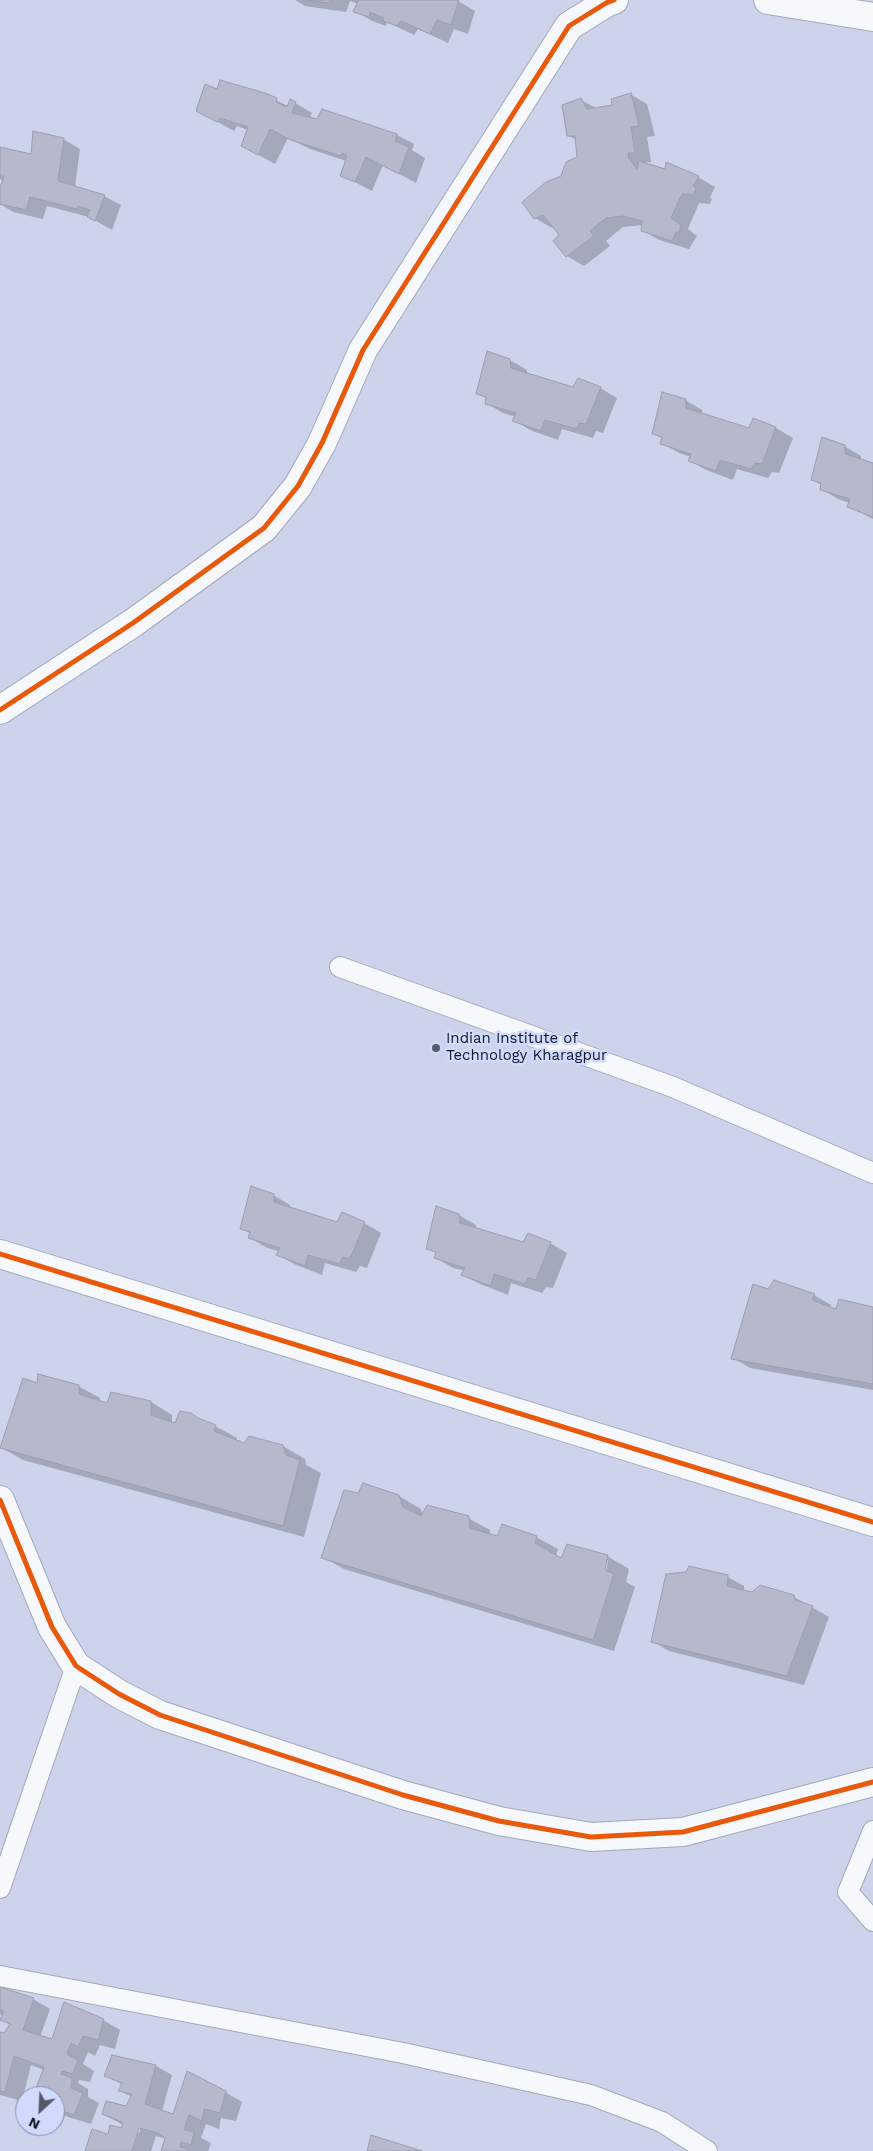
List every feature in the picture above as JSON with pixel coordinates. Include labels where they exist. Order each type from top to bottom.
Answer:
[{"type":"street","points":[[768,0],[848,6],[873,18]]},
{"type":"street","points":[[0,710],[133,623],[264,528],[298,486],[322,443],[363,350],[569,26],[609,1]]},
{"type":"street","points":[[0,1254],[873,1522]]},
{"type":"street","points":[[0,1500],[52,1627],[76,1666],[119,1694],[160,1715],[404,1796],[499,1821],[590,1837],[683,1832],[873,1782]]},
{"type":"lane","points":[[340,966],[673,1087],[873,1173]]},
{"type":"lane","points":[[0,1888],[76,1666]]},
{"type":"lane","points":[[873,1831],[848,1892],[873,1921]]},
{"type":"lane","points":[[0,1976],[403,2053],[591,2095],[662,2122],[707,2151]]},
{"type":"building","points":[[307,0],[331,0],[329,3]]},
{"type":"building","points":[[356,0],[459,0],[451,25],[437,20],[430,34],[401,21],[397,26],[383,21],[384,18],[370,12],[369,17],[353,12],[358,1]]},
{"type":"building","points":[[220,80],[265,93],[277,98],[276,102],[287,107],[290,99],[296,102],[292,113],[317,119],[322,109],[397,134],[395,141],[409,147],[399,174],[366,157],[355,182],[340,176],[347,156],[342,153],[341,156],[291,140],[270,129],[258,155],[241,146],[248,127],[220,118],[217,122],[196,111],[205,84],[217,89]]},
{"type":"building","points":[[631,93],[639,126],[631,127],[635,153],[628,153],[629,159],[637,169],[639,161],[665,169],[666,162],[699,176],[693,186],[696,188],[693,195],[682,194],[671,218],[681,225],[679,232],[676,232],[672,241],[641,231],[642,221],[623,216],[606,218],[590,231],[594,236],[566,257],[553,241],[559,235],[543,215],[534,219],[522,202],[546,182],[561,176],[566,162],[577,157],[575,136],[567,136],[562,105],[581,98],[587,109],[612,105],[611,99]]},
{"type":"building","points":[[33,131],[64,138],[58,181],[105,195],[95,221],[87,217],[90,210],[78,206],[77,209],[30,197],[26,210],[0,204],[0,188],[4,176],[0,176],[0,147],[31,154]]},
{"type":"building","points":[[487,351],[510,359],[511,368],[573,387],[578,378],[601,387],[586,424],[579,423],[576,429],[545,420],[541,431],[512,421],[516,413],[485,404],[486,397],[476,394]]},
{"type":"building","points":[[662,392],[686,399],[686,408],[749,428],[753,418],[776,427],[762,464],[755,463],[751,469],[720,460],[716,471],[688,461],[691,454],[660,444],[662,437],[652,434]]},
{"type":"building","points":[[822,437],[845,445],[845,454],[873,463],[873,517],[847,507],[850,499],[820,490],[821,483],[811,480]]},
{"type":"building","points":[[251,1186],[274,1194],[274,1202],[337,1222],[342,1212],[365,1222],[350,1259],[343,1257],[339,1264],[308,1255],[305,1266],[276,1255],[280,1248],[248,1238],[250,1232],[240,1229]]},
{"type":"building","points":[[436,1206],[459,1214],[460,1223],[523,1242],[528,1233],[551,1242],[536,1280],[528,1278],[525,1284],[494,1274],[491,1286],[461,1275],[465,1268],[434,1258],[436,1252],[426,1249]]},
{"type":"building","points":[[774,1280],[815,1294],[812,1300],[836,1309],[839,1299],[873,1307],[873,1384],[731,1359],[753,1284],[768,1289]]},
{"type":"building","points":[[38,1374],[79,1385],[79,1394],[107,1403],[111,1392],[151,1401],[151,1415],[175,1423],[180,1411],[191,1413],[216,1425],[214,1431],[244,1443],[249,1436],[283,1445],[286,1455],[300,1460],[283,1526],[0,1448],[23,1378],[37,1383]]},
{"type":"building","points":[[363,1483],[399,1495],[403,1507],[421,1516],[427,1505],[469,1516],[470,1528],[497,1536],[502,1524],[537,1536],[535,1543],[561,1558],[567,1544],[608,1555],[605,1570],[614,1574],[593,1640],[321,1558],[344,1490],[358,1493]]},
{"type":"building","points":[[689,1566],[728,1575],[727,1586],[752,1592],[760,1585],[794,1595],[795,1600],[813,1606],[787,1676],[651,1642],[666,1574],[686,1572]]},
{"type":"building","points":[[0,1987],[34,1998],[23,2030],[52,2039],[64,2002],[104,2019],[98,2040],[83,2036],[78,2047],[71,2043],[67,2054],[78,2060],[73,2074],[62,2071],[61,2074],[72,2078],[71,2088],[83,2093],[74,2115],[65,2112],[65,2086],[37,2086],[44,2067],[14,2056],[5,2092],[0,2091],[0,2032],[4,2033],[10,2024],[0,2020],[4,2011],[0,2010]]},
{"type":"building","points":[[112,2055],[156,2065],[145,2104],[173,2114],[187,2071],[226,2091],[220,2113],[204,2109],[202,2121],[189,2115],[184,2130],[194,2132],[191,2145],[181,2142],[180,2147],[188,2149],[187,2151],[161,2151],[165,2138],[158,2133],[139,2128],[132,2151],[85,2151],[92,2129],[108,2134],[110,2125],[122,2128],[122,2122],[102,2114],[106,2101],[126,2106],[132,2094],[118,2091],[122,2083],[104,2076]]},
{"type":"building","points":[[371,2135],[422,2151],[367,2151]]},
{"type":"cycle path","points":[[0,710],[133,623],[264,528],[298,486],[322,443],[363,350],[569,26],[614,0]]},
{"type":"cycle path","points":[[0,1254],[873,1522]]},
{"type":"cycle path","points":[[0,1500],[52,1627],[76,1666],[119,1694],[160,1715],[403,1795],[499,1821],[591,1837],[683,1832],[873,1782]]},
{"type":"place","name":"Indian Institute of Technology Kharagpur","points":[[436,1048]]}]
